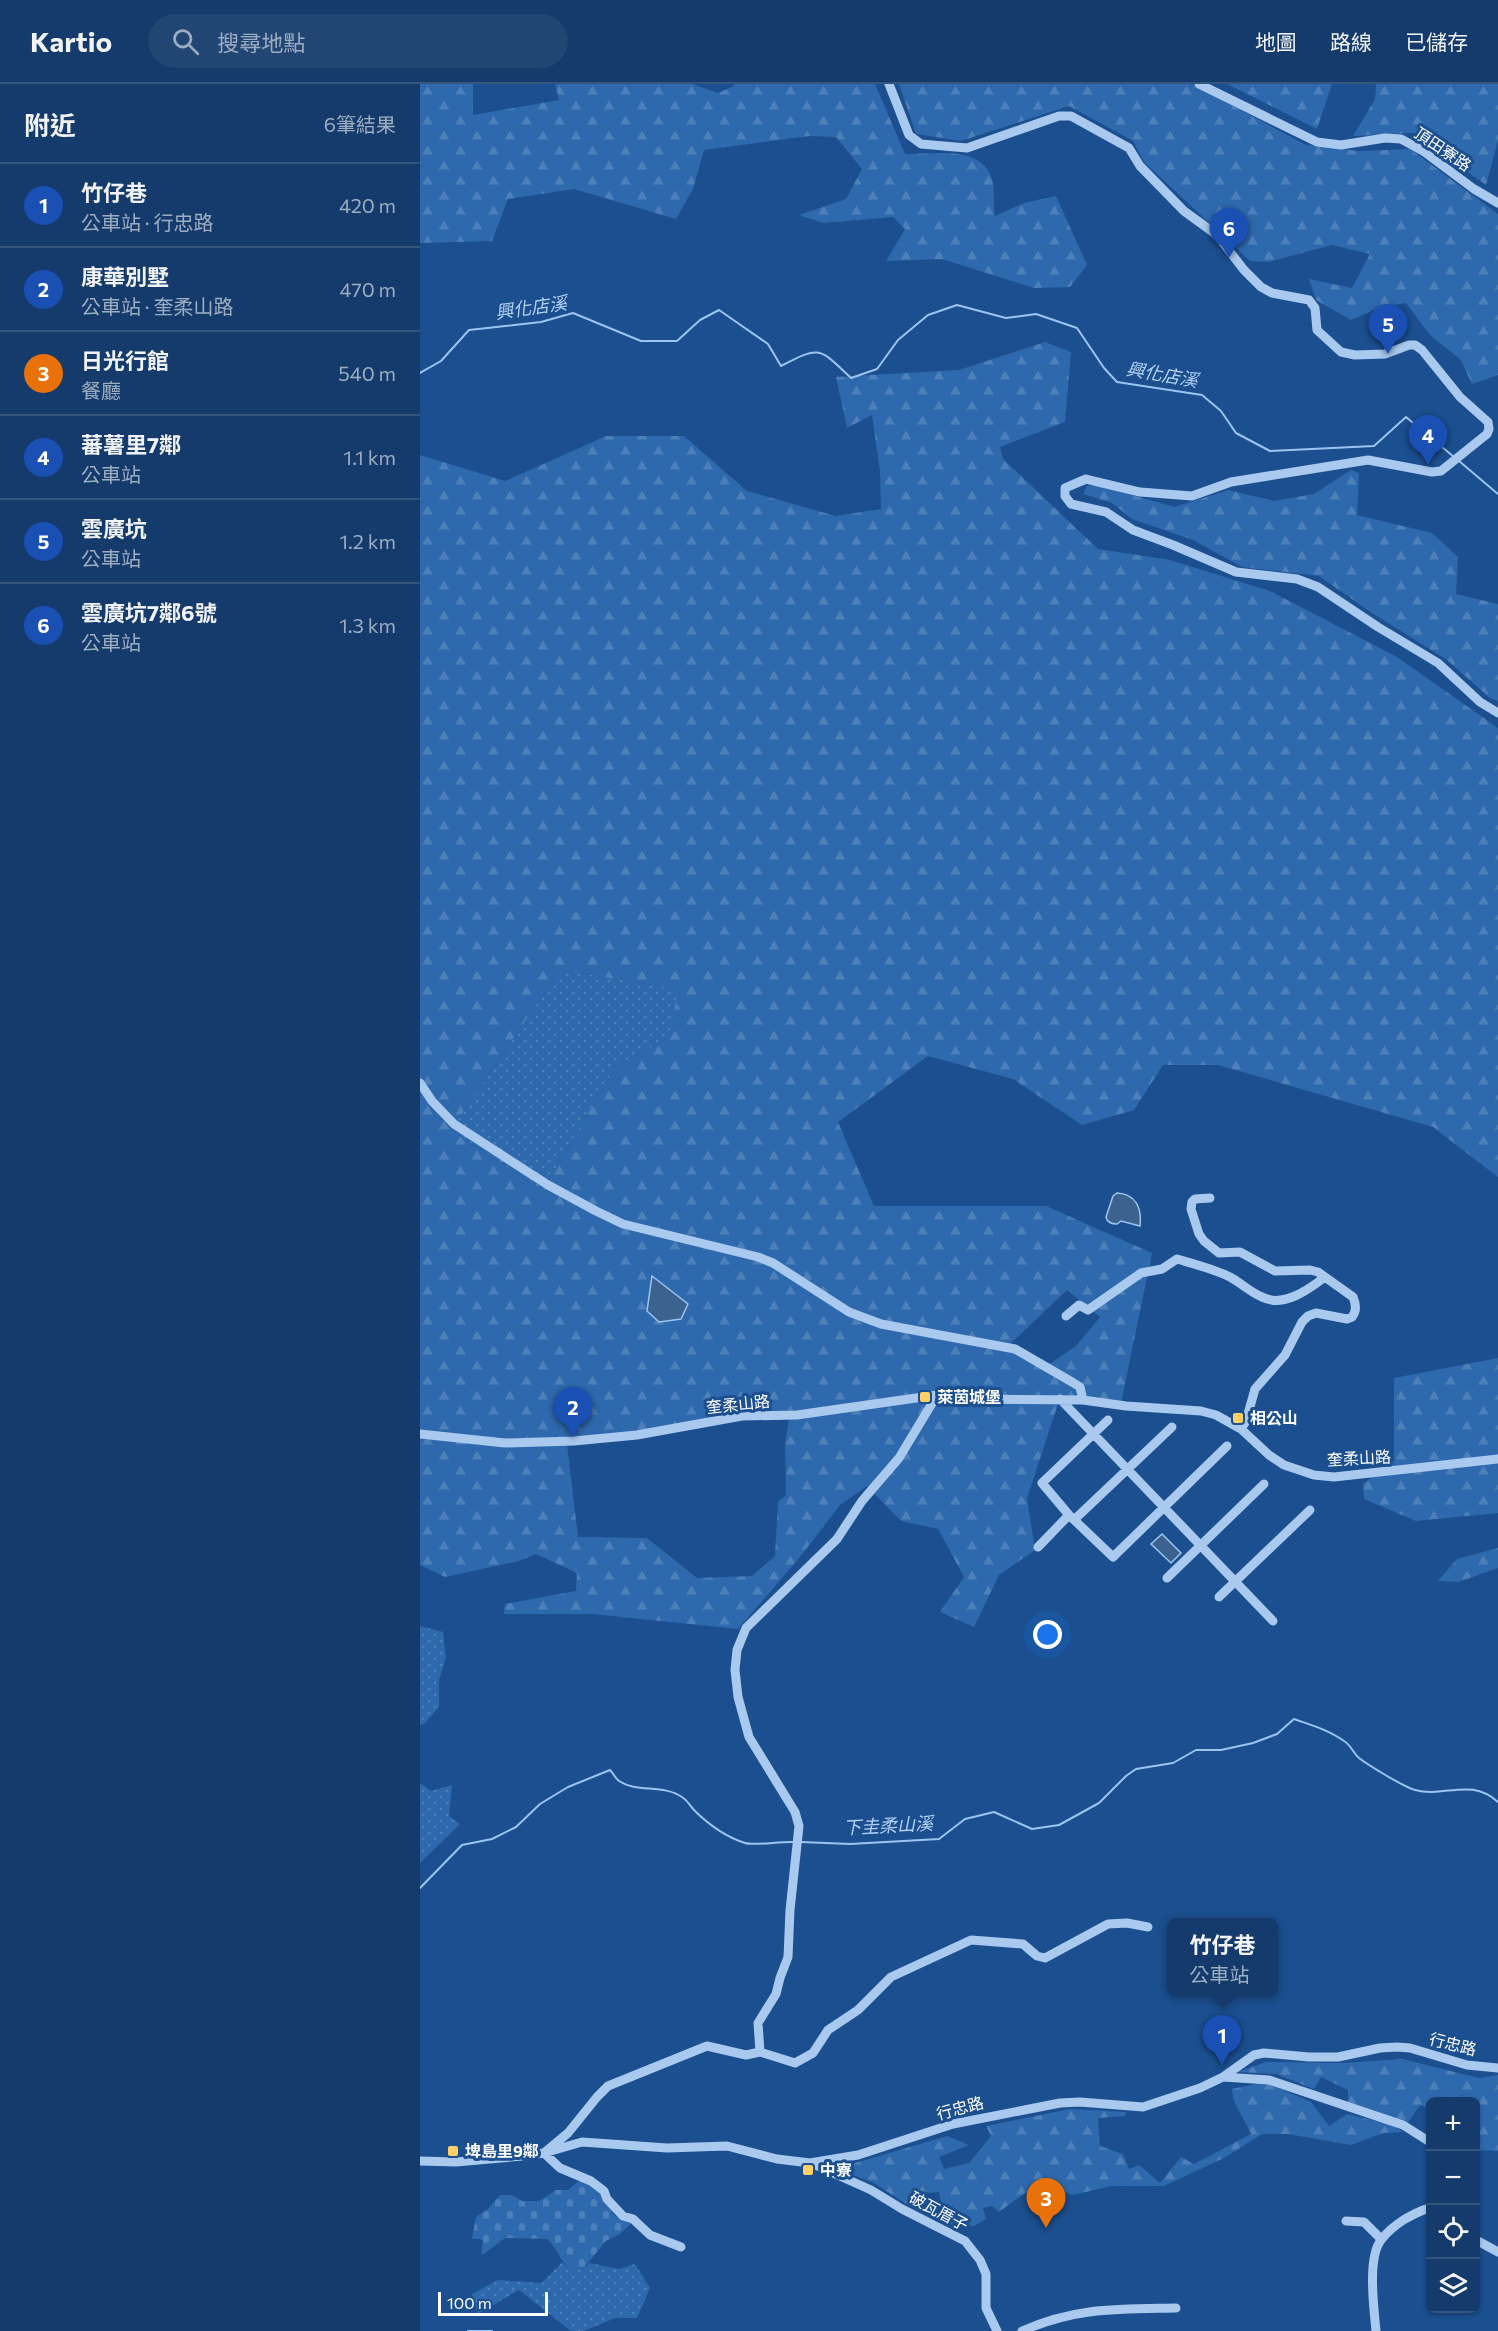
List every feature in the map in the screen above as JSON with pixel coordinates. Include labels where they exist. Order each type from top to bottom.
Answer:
[{"type":"street","points":[[889,84],[909,135],[921,144],[967,148],[1059,116],[1071,116],[1130,148],[1140,166],[1185,211],[1216,235],[1244,270],[1262,287],[1272,293],[1309,300],[1315,308],[1317,330],[1341,352],[1355,356],[1385,354],[1408,345],[1415,345],[1422,350],[1460,397],[1488,422],[1487,435],[1442,471],[1432,472],[1368,460],[1231,482],[1192,496],[1140,492],[1086,479],[1065,488],[1065,496],[1071,504],[1106,512],[1133,530],[1173,544],[1236,573],[1297,579],[1318,587],[1438,663],[1480,702],[1498,712]]},
{"type":"street","name":"頂田寮路","points":[[1199,84],[1317,142],[1341,145],[1385,138],[1401,139],[1423,151],[1474,189],[1498,203]]},
{"type":"street","points":[[420,1083],[432,1101],[454,1124],[548,1185],[623,1224],[758,1257],[773,1263],[849,1312],[881,1323],[1015,1349],[1080,1387],[1083,1400]]},
{"type":"street","points":[[1210,1198],[1195,1198],[1191,1209],[1195,1225],[1204,1241],[1219,1252],[1240,1252],[1275,1271],[1310,1270],[1325,1277],[1353,1297],[1356,1302],[1354,1314],[1347,1318],[1316,1313],[1308,1316],[1302,1322],[1285,1355],[1255,1389],[1246,1421],[1241,1429]]},
{"type":"street","points":[[1066,1317],[1079,1305],[1088,1310],[1141,1273],[1162,1269],[1177,1259],[1229,1277],[1262,1298],[1272,1301],[1301,1293],[1325,1277]]},
{"type":"street","points":[[760,2052],[758,2023],[776,1994],[788,1957],[790,1910],[799,1826],[795,1812],[749,1737],[738,1697],[735,1670],[737,1650],[746,1628],[837,1539],[862,1501],[904,1450],[937,1395]]},
{"type":"street","name":"奎柔山路","points":[[420,1434],[505,1443],[574,1441],[637,1435],[742,1416],[798,1415],[937,1395],[963,1399],[1083,1400],[1126,1406],[1201,1411],[1216,1415],[1241,1429],[1269,1455],[1284,1465],[1314,1475],[1334,1478],[1498,1459]]},
{"type":"street","points":[[1060,1399],[1274,1621]]},
{"type":"street","points":[[1108,1420],[1042,1483],[1072,1517],[1113,1557],[1227,1446]]},
{"type":"street","points":[[1038,1547],[1128,1470],[1172,1427]]},
{"type":"street","points":[[1167,1578],[1264,1484]]},
{"type":"street","points":[[1219,1597],[1310,1510]]},
{"type":"street","points":[[681,2247],[650,2235],[633,2218],[623,2216],[607,2199],[604,2191],[591,2181],[560,2168],[544,2153],[568,2133],[608,2086],[707,2046],[746,2055],[760,2052],[795,2063],[813,2053],[828,2030],[858,2010],[891,1977],[971,1940],[1023,1944],[1037,1956],[1044,1958],[1108,1924],[1127,1923],[1148,1927]]},
{"type":"street","name":"行忠路","points":[[420,2161],[456,2162],[544,2153],[582,2142],[667,2148],[727,2146],[777,2159],[810,2163],[867,2152],[953,2124],[1060,2103],[1080,2102],[1143,2107],[1200,2088],[1223,2077],[1243,2061],[1264,2053],[1338,2057],[1380,2048],[1397,2047],[1410,2048],[1467,2065],[1498,2068]]},
{"type":"street","points":[[1223,2077],[1269,2080],[1403,2126],[1426,2139]]},
{"type":"street","name":"破瓦厝子","points":[[810,2163],[871,2190],[902,2209],[965,2241],[980,2260],[986,2274],[986,2308],[997,2331]]},
{"type":"street","points":[[1376,2331],[1371,2282],[1381,2239],[1398,2223],[1426,2209]]},
{"type":"street","points":[[1346,2221],[1364,2222],[1381,2239]]},
{"type":"street","points":[[1480,2242],[1498,2252]]},
{"type":"street","points":[[1022,2331],[1050,2319],[1099,2309],[1176,2308]]},
{"type":"green space","points":[[420,84],[473,84],[473,115],[559,100],[555,84],[693,84],[718,93],[734,84],[875,84],[905,154],[955,154],[978,160],[992,179],[995,216],[1024,203],[1056,196],[1087,265],[1070,287],[1034,288],[942,259],[886,261],[905,229],[893,217],[823,223],[799,215],[846,199],[862,169],[836,137],[809,136],[704,150],[693,189],[676,219],[574,189],[508,199],[492,241],[420,243]]},
{"type":"green space","points":[[899,84],[1192,84],[1306,145],[1359,151],[1410,149],[1498,214],[1498,375],[1472,384],[1461,360],[1430,335],[1406,303],[1378,308],[1351,320],[1316,300],[1309,279],[1352,288],[1370,254],[1332,245],[1268,262],[1250,261],[1144,162],[1133,141],[1069,106],[961,141],[916,134]]},
{"type":"green space","points":[[1227,84],[1332,84],[1317,129]]},
{"type":"green space","points":[[1376,84],[1498,84],[1498,141],[1486,185],[1413,133],[1353,136],[1375,99]]},
{"type":"green space","points":[[1045,342],[1071,352],[1065,422],[1000,447],[1003,459],[1098,549],[1170,560],[1270,591],[1397,657],[1498,728],[1498,1177],[1433,1127],[1218,1065],[1163,1065],[1134,1110],[1082,1125],[1013,1079],[928,1056],[838,1122],[874,1206],[1046,1206],[1152,1253],[1120,1408],[1059,1401],[1027,1498],[1035,1550],[999,1575],[974,1627],[940,1612],[964,1577],[938,1529],[901,1521],[867,1486],[840,1505],[800,1557],[738,1629],[593,1614],[504,1614],[505,1604],[576,1591],[577,1573],[536,1554],[519,1561],[445,1577],[420,1565],[420,455],[505,481],[606,436],[684,436],[747,491],[836,516],[881,509],[880,472],[872,415],[847,428],[836,377],[959,370]],"holes":[[[560,970],[678,989],[670,1037],[616,1066],[542,1191],[451,1130]],[[1067,1290],[1100,1317],[1076,1346],[1048,1365],[1007,1347]],[[761,1410],[790,1412],[785,1443],[786,1495],[778,1502],[775,1556],[752,1576],[697,1578],[647,1538],[578,1537],[567,1444],[633,1434],[719,1415]]]},
{"type":"green space","points":[[1351,470],[1359,473],[1357,515],[1432,533],[1458,557],[1456,594],[1498,604],[1498,701],[1490,698],[1447,660],[1372,613],[1319,576],[1242,567],[1193,540],[1132,519],[1112,503],[1083,494],[1087,486],[1095,485],[1175,507],[1228,490],[1274,501],[1314,494]]},
{"type":"green space","points":[[560,970],[679,989],[670,1037],[616,1066],[542,1191],[451,1130]]},
{"type":"green space","points":[[1498,1358],[1498,1513],[1416,1521],[1364,1499],[1363,1484],[1394,1461],[1394,1378]]},
{"type":"green space","points":[[1498,1548],[1498,1568],[1458,1582],[1438,1581],[1457,1559]]},
{"type":"green space","points":[[420,1626],[443,1632],[446,1657],[439,1680],[439,1707],[424,1724],[420,1725]]},
{"type":"green space","points":[[420,1783],[431,1791],[452,1785],[449,1816],[460,1824],[420,1863]]},
{"type":"green space","points":[[1402,2059],[1479,2078],[1498,2075],[1498,2151],[1480,2150],[1480,2097],[1426,2097],[1426,2107],[1420,2105],[1407,2124],[1348,2105],[1348,2090],[1321,2077],[1314,2089],[1276,2074],[1237,2072],[1266,2062],[1343,2063]]},
{"type":"green space","points":[[1265,2082],[1311,2102],[1329,2126],[1347,2114],[1392,2125],[1403,2132],[1383,2133],[1351,2145],[1288,2134],[1262,2134],[1224,2158],[1164,2186],[1111,2186],[1073,2195],[1050,2188],[1025,2193],[999,2212],[992,2206],[983,2208],[986,2219],[974,2226],[945,2224],[939,2192],[916,2194],[911,2207],[874,2183],[840,2170],[845,2166],[947,2136],[969,2145],[939,2157],[944,2169],[969,2163],[991,2136],[986,2126],[1070,2109],[1126,2112],[1125,2116],[1098,2118],[1100,2146],[1123,2154],[1129,2169],[1139,2165],[1160,2183],[1181,2157],[1194,2164],[1251,2134],[1234,2101],[1232,2089]]},
{"type":"green space","points":[[580,2180],[602,2193],[608,2200],[613,2214],[632,2223],[620,2234],[606,2241],[582,2270],[570,2270],[547,2239],[505,2238],[481,2254],[483,2241],[472,2239],[476,2217],[488,2209],[500,2195],[511,2195],[522,2201],[539,2201],[556,2190],[568,2190]]},
{"type":"green space","points":[[562,2262],[570,2270],[582,2270],[589,2263],[619,2269],[635,2264],[650,2288],[637,2318],[615,2318],[584,2331],[571,2331],[519,2290],[478,2314],[472,2294],[498,2280],[542,2283]]},
{"type":"shaded area","points":[[1117,1193],[1129,1196],[1136,1203],[1140,1213],[1140,1226],[1121,1221],[1113,1224],[1107,1220],[1113,1196]]},
{"type":"shaded area","points":[[652,1276],[688,1304],[681,1319],[659,1322],[647,1311]]},
{"type":"shaded area","points":[[1162,1534],[1181,1553],[1171,1563],[1151,1544]]},
{"type":"waterway","name":"興化店溪","points":[[420,373],[441,361],[469,330],[541,322],[573,313],[641,341],[677,341],[700,320],[719,310],[768,344],[781,366],[804,355],[819,353],[825,355],[851,378],[877,369],[898,340],[928,315],[957,305],[1006,318],[1036,314],[1077,328],[1104,368],[1117,382],[1202,395],[1221,411],[1236,433],[1270,451],[1374,446],[1406,417],[1454,457]]},
{"type":"waterway","name":"興化店溪","points":[[1459,461],[1498,494]]},
{"type":"waterway","name":"下圭柔山溪","points":[[801,1842],[850,1844],[939,1839],[965,1819],[994,1812],[1032,1829],[1059,1825],[1099,1803],[1136,1769],[1173,1763],[1196,1750],[1221,1750],[1253,1743],[1277,1734],[1294,1719],[1338,1737],[1364,1761],[1410,1788],[1426,1792],[1467,1789],[1488,1795],[1498,1802]]},
{"type":"waterway","name":"下圭柔山溪","points":[[420,1888],[462,1845],[492,1839],[516,1827],[540,1804],[568,1787],[610,1770],[618,1780],[626,1785],[675,1793],[687,1801],[711,1825],[724,1834],[745,1843],[795,1842]]},
{"type":"waterway","points":[[468,2331],[492,2331]]},
{"type":"place","name":"雲廣坑7鄰6號","points":[[1229,258]]},
{"type":"place","name":"雲廣坑","points":[[1388,354]]},
{"type":"place","name":"蕃薯里7鄰","points":[[1428,465]]},
{"type":"place","name":"萊茵城堡","points":[[925,1397]]},
{"type":"place","name":"相公山","points":[[1238,1418]]},
{"type":"place","name":"康華別墅","points":[[573,1437]]},
{"type":"place","name":"竹仔巷","points":[[1222,2065]]},
{"type":"place","name":"埤島里9鄰","points":[[453,2151]]},
{"type":"place","name":"中寮","points":[[808,2170]]},
{"type":"place","name":"日光行館","points":[[1046,2228]]}]
